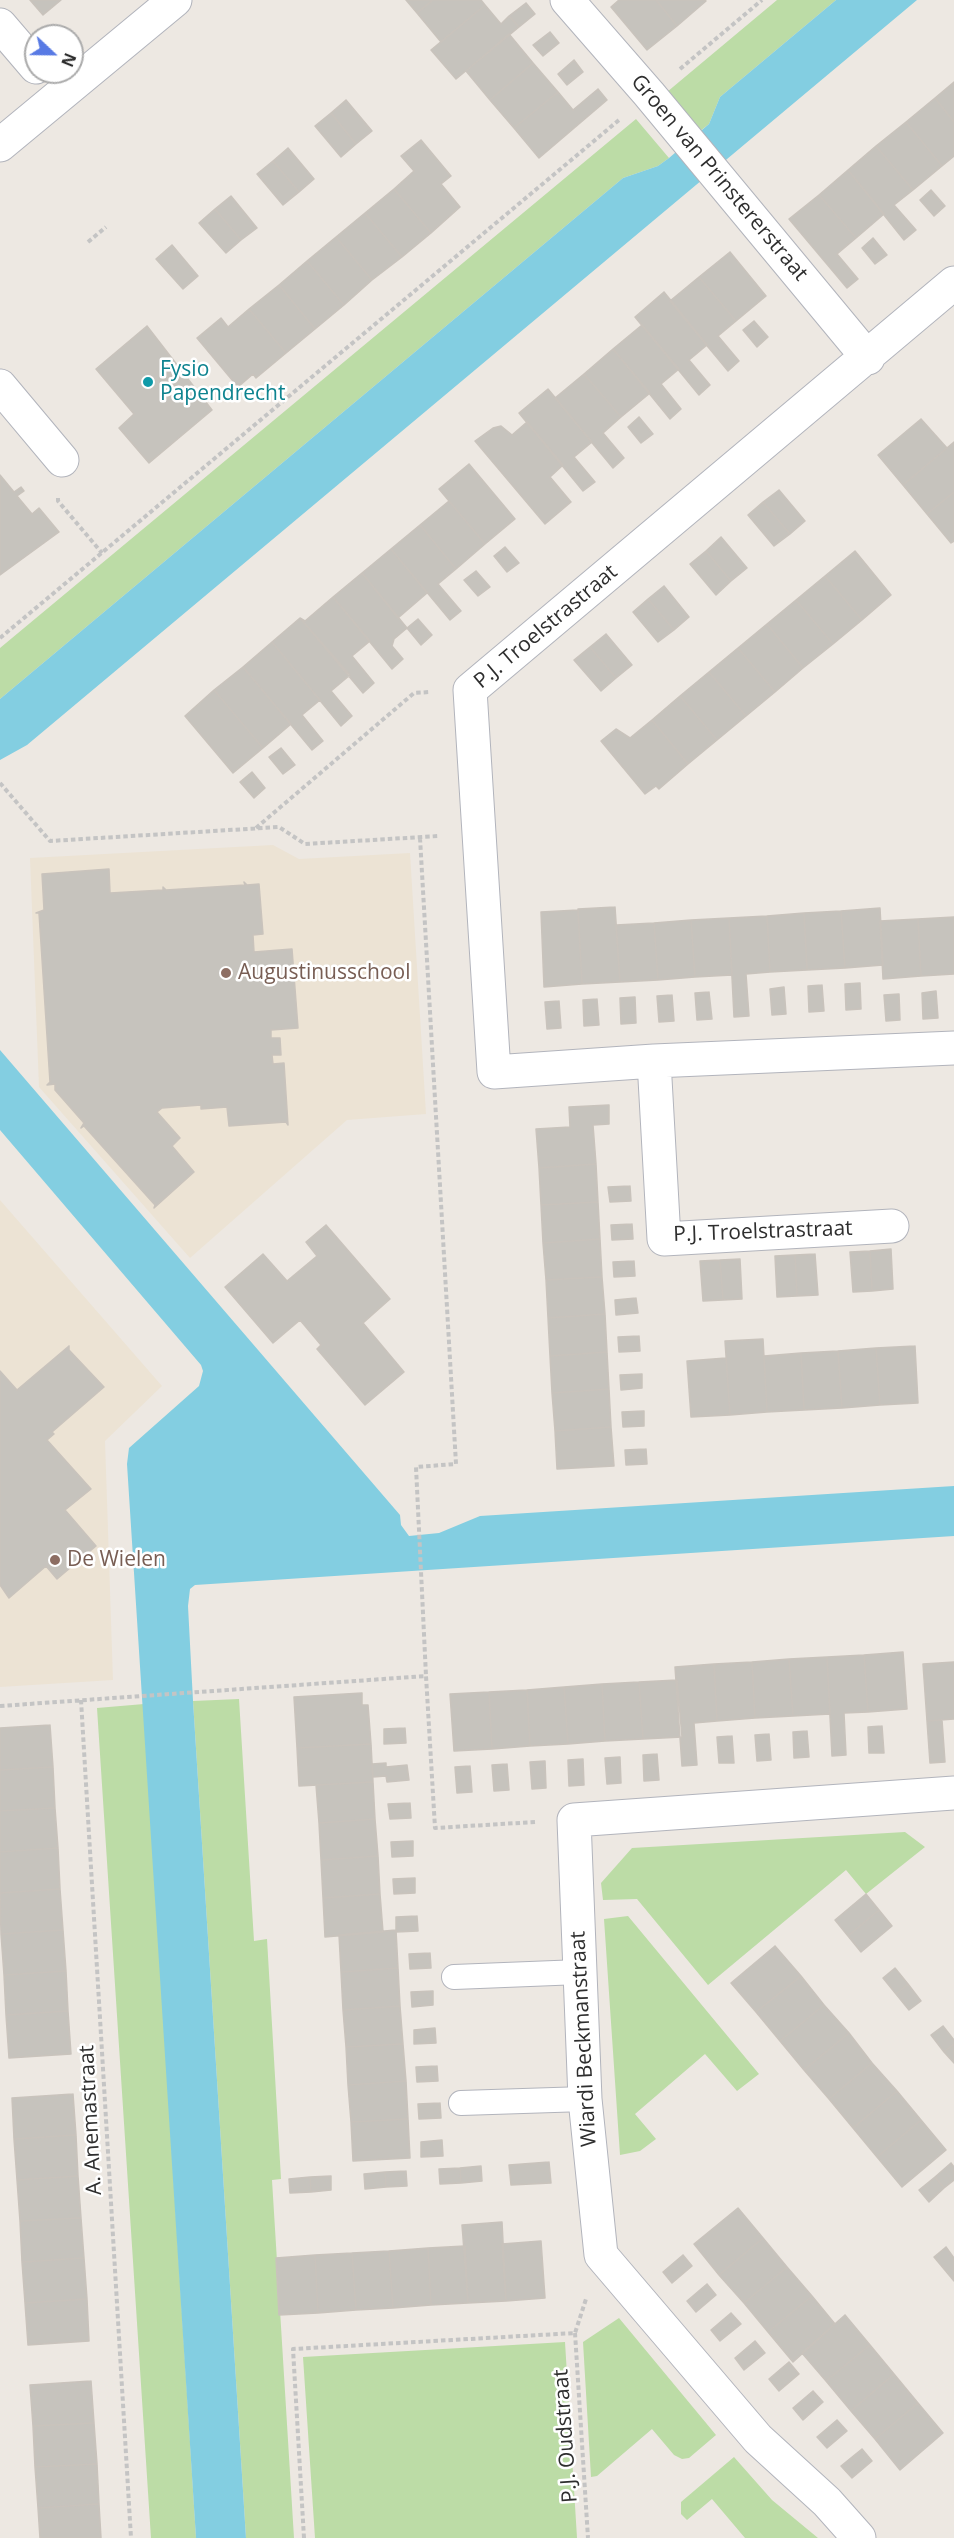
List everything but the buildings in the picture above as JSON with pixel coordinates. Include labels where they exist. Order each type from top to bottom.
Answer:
[{"type":"street","points":[[84,61],[175,0]]},
{"type":"street","name":"Groen van Prinstererstraat","points":[[567,0],[650,94],[868,358]]},
{"type":"street","points":[[0,25],[24,53]]},
{"type":"street","points":[[0,145],[50,84]]},
{"type":"street","name":"P.J. Troelstrastraat","points":[[954,284],[470,690],[494,1072],[654,1061],[954,1048]]},
{"type":"street","points":[[0,386],[62,460]]},
{"type":"street","name":"P.J. Troelstrastraat","points":[[654,1061],[664,1239],[892,1226]]},
{"type":"street","points":[[574,1820],[954,1793]]},
{"type":"street","name":"Wiardi Beckmanstraat","points":[[574,1820],[585,2098],[601,2255]]},
{"type":"street","points":[[601,2255],[758,2439],[827,2502],[859,2538]]},
{"type":"lane","points":[[454,1977],[580,1972]]},
{"type":"lane","points":[[461,2103],[585,2098]]},
{"type":"path","points":[[0,638],[762,0]]},
{"type":"path","points":[[88,243],[106,227]]},
{"type":"path","points":[[62,460],[58,501],[102,553]]},
{"type":"path","points":[[255,829],[414,693],[470,690]]},
{"type":"path","points":[[0,783],[50,841],[279,827],[305,843],[420,838],[479,832]]},
{"type":"path","points":[[420,838],[456,1464],[416,1467],[435,1828],[574,1820]]},
{"type":"path","points":[[0,1706],[426,1676]]},
{"type":"path","name":"A. Anemastraat","points":[[81,1700],[131,2538]]},
{"type":"path","points":[[304,2538],[293,2349],[575,2332],[601,2255]]},
{"type":"path","name":"P.J. Oudstraat","points":[[575,2332],[588,2538]]},
{"type":"shaded area","name":"Augustinusschool","points":[[273,845],[299,859],[410,853],[426,1114],[347,1120],[190,1258],[39,1087],[30,858]]},
{"type":"shaded area","name":"De Wielen","points":[[0,1200],[162,1386],[105,1441],[113,1680],[0,1687]]},
{"type":"green space","points":[[777,0],[836,0],[720,97],[709,124],[699,132],[667,92]]},
{"type":"green space","points":[[636,119],[669,158],[658,166],[623,178],[0,699],[0,648]]},
{"type":"green space","points":[[239,1699],[254,1941],[267,1939],[281,2179],[272,2180],[294,2538],[246,2538],[193,1701]]},
{"type":"green space","points":[[144,1704],[196,2538],[151,2538],[97,1708]]},
{"type":"green space","points":[[905,1832],[925,1847],[866,1894],[846,1870],[708,1985],[637,1899],[603,1900],[601,1883],[632,1848]]},
{"type":"green space","points":[[628,1916],[759,2074],[737,2091],[705,2054],[635,2114],[656,2139],[640,2151],[620,2155],[604,1919]]},
{"type":"green space","points":[[619,2318],[716,2435],[689,2458],[682,2459],[674,2455],[652,2429],[597,2476],[591,2477],[583,2342]]},
{"type":"green space","points":[[565,2342],[577,2538],[315,2538],[303,2357]]},
{"type":"green space","points":[[734,2457],[772,2500],[818,2538],[745,2538],[712,2499],[687,2520],[681,2514],[681,2502]]},
{"type":"water","points":[[836,0],[917,0],[27,745],[0,760],[0,699],[623,178],[658,166],[669,158],[709,124],[720,97]]},
{"type":"water","points":[[0,1050],[400,1515],[401,1525],[409,1536],[439,1533],[480,1516],[954,1486],[954,1536],[195,1585],[190,1589],[188,1606],[193,1701],[246,2538],[196,2538],[127,1464],[129,1448],[199,1386],[203,1371],[201,1365],[0,1130]]},
{"type":"place","name":"Fysio Papendrecht","points":[[148,382]]},
{"type":"place","name":"Augustinusschool","points":[[226,973]]},
{"type":"place","name":"De Wielen","points":[[55,1560]]}]
